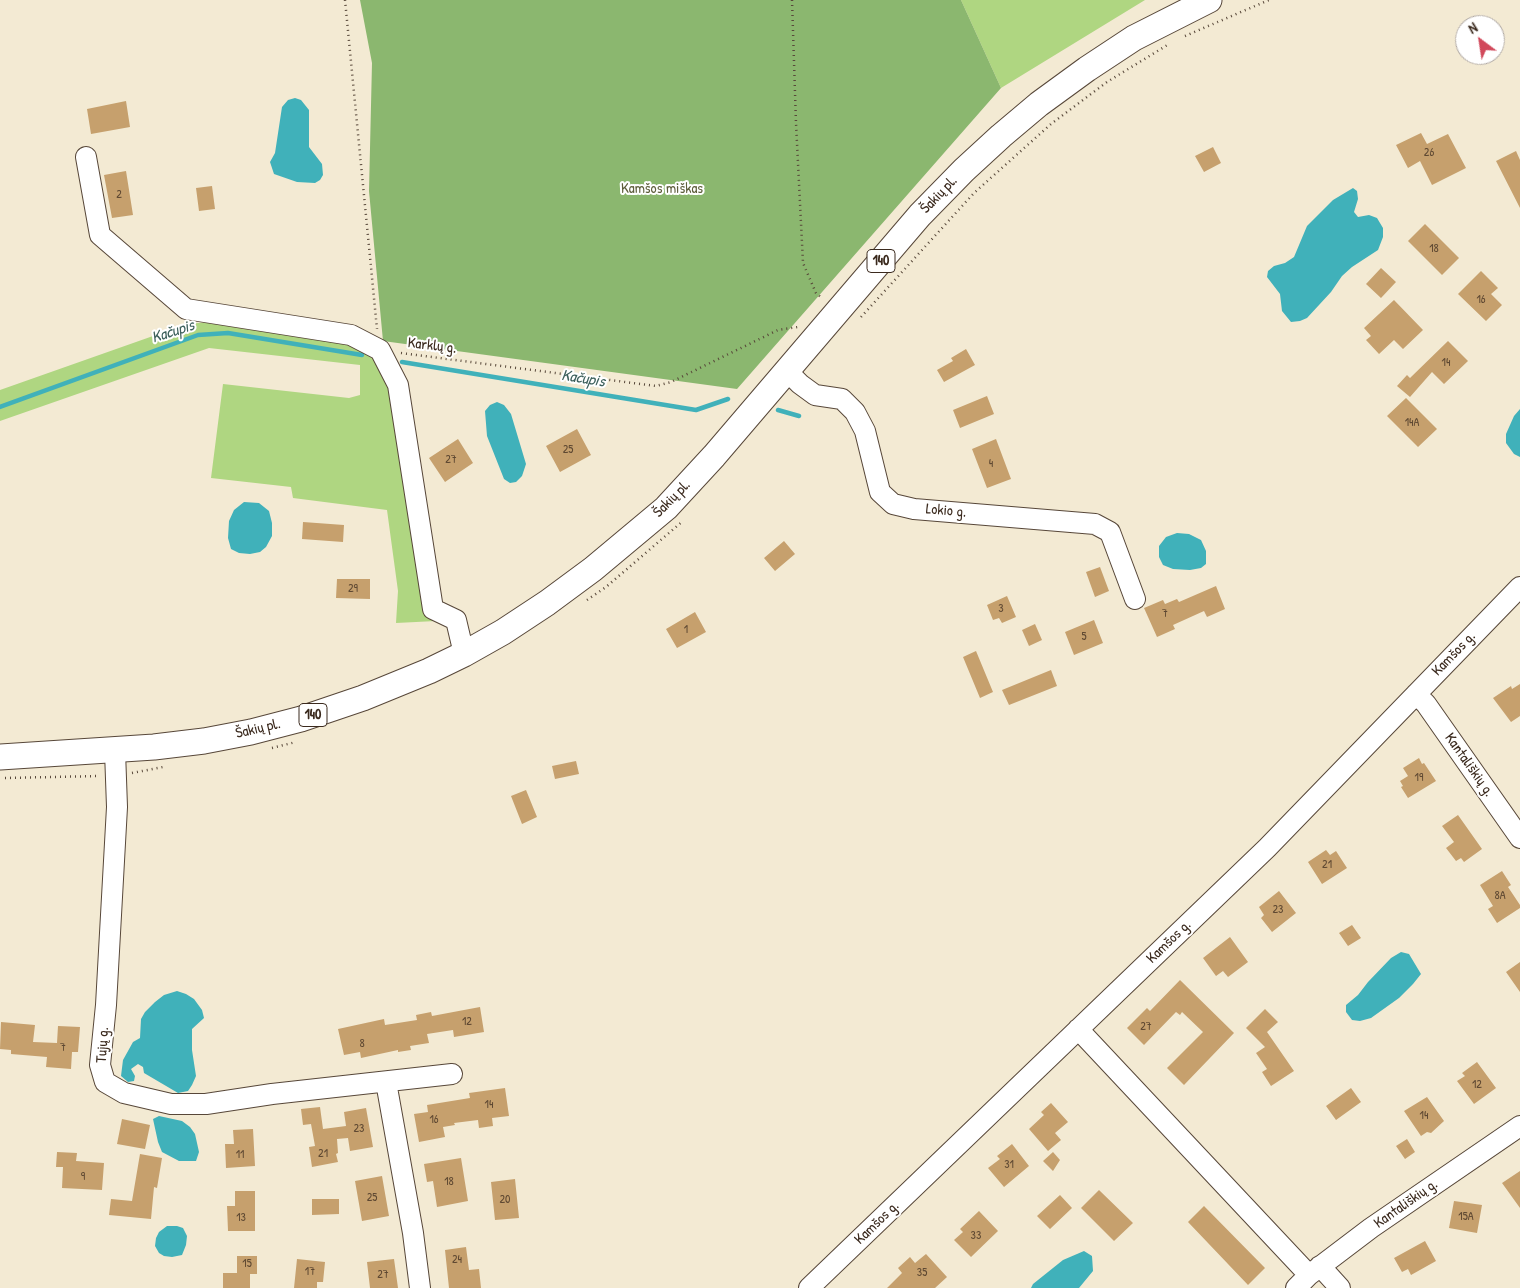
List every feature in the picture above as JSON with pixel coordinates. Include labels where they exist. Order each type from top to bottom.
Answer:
[{"type":"main road","name":"Šakių pl.","points":[[0,757],[116,751],[204,741],[251,732],[301,719],[363,698],[429,671],[503,632],[593,569],[666,508],[714,456],[920,215],[1001,136],[1039,104],[1134,38],[1209,0]]},
{"type":"street","points":[[86,157],[100,235],[186,309],[351,335],[380,350],[398,385],[433,609],[456,620],[464,654]]},
{"type":"street","name":"Lokio g.","points":[[787,371],[815,395],[842,399],[855,412],[865,431],[880,492],[892,504],[914,509],[1095,524],[1110,532],[1135,599]]},
{"type":"street","name":"Kamšos g.","points":[[809,1288],[1267,848],[1520,587]]},
{"type":"street","name":"Kantališkių g.","points":[[1416,694],[1426,704],[1520,838]]},
{"type":"street","name":"Tujų g.","points":[[116,751],[118,807],[106,1005],[100,1065],[105,1082],[124,1093],[171,1104],[206,1104],[272,1094],[452,1074]]},
{"type":"street","points":[[1078,1029],[1308,1277],[1340,1288]]},
{"type":"street","points":[[386,1082],[413,1233],[420,1288]]},
{"type":"street","name":"Kantališkių g.","points":[[1308,1277],[1371,1228],[1520,1126]]},
{"type":"path","points":[[345,0],[380,350]]},
{"type":"path","points":[[792,0],[803,263],[816,293],[836,311]]},
{"type":"path","points":[[1184,36],[1269,0]]},
{"type":"path","points":[[860,318],[974,193],[1051,124],[1107,82],[1176,40]]},
{"type":"path","name":"Karklų g.","points":[[380,350],[656,386],[672,382],[778,330],[795,326],[805,327],[816,336]]},
{"type":"path","points":[[582,603],[606,587],[681,524],[687,516]]},
{"type":"path","points":[[267,749],[286,746],[304,739]]},
{"type":"path","points":[[0,778],[117,775],[164,767]]},
{"type":"green space","name":"Kamšos miškas","points":[[360,0],[961,0],[1001,88],[737,389],[383,341],[369,191],[372,63]]},
{"type":"green space","points":[[961,0],[1145,0],[1001,88]]},
{"type":"green space","points":[[231,320],[383,341],[405,377],[427,507],[435,593],[456,620],[396,623],[398,591],[387,510],[293,498],[291,487],[211,478],[223,384],[349,398],[360,395],[360,365],[209,348],[0,421],[0,390],[187,324]]},
{"type":"water","points":[[295,98],[301,100],[309,110],[309,147],[322,164],[323,175],[315,183],[297,182],[274,174],[270,162],[275,153],[282,107],[288,100]]},
{"type":"water","points":[[1353,188],[1357,191],[1358,199],[1354,212],[1358,217],[1369,215],[1377,218],[1383,228],[1383,237],[1378,250],[1342,276],[1331,292],[1307,318],[1291,322],[1282,311],[1280,294],[1267,277],[1268,271],[1274,266],[1285,263],[1294,257],[1307,226],[1333,200]]},
{"type":"water","points":[[497,402],[504,405],[511,414],[526,464],[522,476],[516,482],[510,483],[504,479],[487,436],[485,411],[490,405]]},
{"type":"water","points":[[1520,409],[1520,457],[1514,454],[1506,443],[1506,434],[1514,416]]},
{"type":"water","points":[[244,502],[259,503],[269,511],[272,523],[272,536],[266,547],[260,552],[250,554],[239,553],[231,549],[228,538],[229,521],[234,510]]},
{"type":"water","points":[[1177,533],[1189,534],[1201,540],[1206,551],[1206,564],[1201,568],[1190,570],[1173,569],[1163,565],[1159,557],[1159,546],[1166,537]]},
{"type":"water","points":[[1401,952],[1409,954],[1421,974],[1399,998],[1371,1018],[1360,1021],[1352,1020],[1346,1012],[1346,1005],[1358,995],[1391,958]]},
{"type":"water","points":[[177,991],[194,999],[202,1010],[204,1018],[192,1029],[192,1050],[196,1076],[192,1085],[188,1091],[178,1093],[144,1073],[143,1067],[138,1064],[131,1069],[135,1076],[134,1081],[128,1082],[121,1076],[123,1060],[133,1042],[140,1038],[141,1019],[145,1012],[164,995]]},
{"type":"water","points":[[159,1116],[182,1121],[190,1127],[195,1134],[199,1152],[196,1161],[179,1161],[162,1152],[153,1119]]},
{"type":"water","points":[[167,1226],[183,1228],[187,1236],[182,1255],[164,1256],[159,1253],[155,1246],[159,1232]]},
{"type":"water","points":[[1084,1251],[1092,1256],[1093,1271],[1079,1288],[1031,1288],[1033,1284],[1063,1260]]},
{"type":"building","points":[[126,101],[130,127],[91,134],[87,109]]},
{"type":"building","points":[[1421,133],[1427,144],[1448,134],[1466,168],[1432,185],[1420,161],[1408,168],[1396,145]]},
{"type":"building","points":[[1213,147],[1221,163],[1204,172],[1195,156]]},
{"type":"building","points":[[1516,151],[1520,160],[1520,208],[1496,161]]},
{"type":"building","points":[[126,171],[133,215],[112,218],[104,175]]},
{"type":"building","points":[[212,186],[215,209],[199,211],[196,188]]},
{"type":"building","points":[[1425,224],[1459,258],[1442,275],[1408,241]]},
{"type":"building","points":[[1381,268],[1396,282],[1381,298],[1366,284]]},
{"type":"building","points":[[1481,271],[1498,288],[1491,294],[1502,305],[1486,321],[1458,294]]},
{"type":"building","points":[[1394,300],[1423,330],[1403,349],[1394,340],[1379,354],[1366,340],[1371,336],[1364,328]]},
{"type":"building","points":[[1448,341],[1468,361],[1444,384],[1432,372],[1410,397],[1397,386],[1407,375],[1410,378]]},
{"type":"building","points":[[966,349],[975,365],[944,382],[937,370],[953,361],[951,358]]},
{"type":"building","points":[[987,396],[994,414],[960,428],[953,410]]},
{"type":"building","points":[[1406,398],[1437,429],[1418,447],[1387,416]]},
{"type":"building","points":[[577,429],[591,455],[560,472],[546,446]]},
{"type":"building","points":[[458,439],[473,463],[445,482],[429,458]]},
{"type":"building","points":[[996,439],[1011,479],[987,488],[972,449]]},
{"type":"building","points":[[303,522],[344,525],[343,542],[302,539]]},
{"type":"building","points":[[784,541],[795,554],[775,571],[764,558]]},
{"type":"building","points":[[1100,567],[1109,591],[1095,597],[1086,572]]},
{"type":"building","points":[[337,579],[370,579],[370,599],[336,598]]},
{"type":"building","points":[[1216,586],[1225,609],[1207,617],[1204,611],[1173,625],[1175,629],[1157,637],[1144,608],[1163,600],[1165,604],[1177,599],[1179,602]]},
{"type":"building","points":[[1007,596],[1016,617],[1002,623],[999,618],[993,620],[987,605]]},
{"type":"building","points":[[695,612],[706,632],[677,648],[666,629]]},
{"type":"building","points":[[1094,620],[1103,643],[1074,655],[1065,632]]},
{"type":"building","points":[[1035,624],[1042,640],[1029,646],[1022,630]]},
{"type":"building","points":[[976,651],[993,692],[980,698],[963,657]]},
{"type":"building","points":[[1051,670],[1057,686],[1009,705],[1002,690]]},
{"type":"building","points":[[1520,684],[1520,716],[1511,722],[1493,698],[1511,686],[1512,689]]},
{"type":"building","points":[[1419,758],[1436,781],[1408,798],[1401,787],[1403,786],[1400,781],[1408,776],[1403,768]]},
{"type":"building","points":[[576,761],[579,774],[555,779],[552,766]]},
{"type":"building","points":[[526,790],[537,817],[522,824],[511,796]]},
{"type":"building","points":[[1458,815],[1482,849],[1464,862],[1461,858],[1456,861],[1446,848],[1454,842],[1442,826]]},
{"type":"building","points":[[1326,850],[1330,855],[1336,851],[1347,868],[1322,884],[1308,862]]},
{"type":"building","points":[[1502,871],[1511,885],[1508,887],[1520,908],[1497,923],[1488,909],[1493,906],[1480,885]]},
{"type":"building","points":[[1279,891],[1296,913],[1272,932],[1261,918],[1264,915],[1259,907]]},
{"type":"building","points":[[1352,925],[1361,938],[1348,946],[1339,933]]},
{"type":"building","points":[[1230,937],[1248,962],[1228,977],[1223,971],[1216,976],[1203,958]]},
{"type":"building","points":[[1520,962],[1520,992],[1506,972]]},
{"type":"building","points":[[1180,980],[1234,1033],[1184,1085],[1167,1068],[1203,1032],[1182,1012],[1180,1015],[1176,1012],[1144,1045],[1127,1028],[1147,1008],[1150,1011]]},
{"type":"building","points":[[480,1007],[484,1032],[454,1037],[453,1030],[427,1034],[429,1043],[410,1046],[411,1050],[398,1052],[398,1050],[361,1058],[360,1052],[344,1055],[338,1029],[384,1019],[385,1025],[417,1020],[416,1015],[431,1012],[432,1016]]},
{"type":"building","points":[[1265,1009],[1278,1022],[1267,1032],[1294,1071],[1271,1086],[1262,1072],[1267,1069],[1256,1053],[1265,1047],[1246,1028]]},
{"type":"building","points":[[1,1022],[35,1025],[33,1042],[57,1043],[58,1026],[80,1027],[78,1052],[72,1052],[71,1069],[46,1067],[47,1057],[11,1054],[11,1050],[0,1049]]},
{"type":"building","points":[[1477,1062],[1496,1088],[1474,1104],[1457,1081],[1465,1076],[1462,1073]]},
{"type":"building","points":[[505,1088],[509,1116],[492,1118],[493,1126],[479,1128],[478,1120],[454,1123],[455,1125],[443,1127],[445,1137],[419,1142],[414,1114],[428,1112],[427,1105],[470,1098],[469,1093]]},
{"type":"building","points":[[1351,1088],[1361,1102],[1336,1120],[1326,1106]]},
{"type":"building","points":[[1427,1097],[1444,1121],[1431,1133],[1427,1132],[1421,1136],[1404,1111]]},
{"type":"building","points":[[1051,1103],[1068,1122],[1055,1133],[1061,1140],[1048,1151],[1029,1129],[1044,1115],[1041,1112]]},
{"type":"building","points":[[320,1107],[323,1129],[346,1126],[344,1112],[366,1108],[373,1147],[350,1151],[348,1138],[337,1139],[338,1153],[336,1154],[338,1162],[312,1167],[309,1147],[315,1146],[311,1124],[303,1125],[301,1109]]},
{"type":"building","points":[[122,1119],[150,1125],[145,1149],[117,1144]]},
{"type":"building","points":[[253,1129],[255,1166],[226,1168],[225,1144],[234,1144],[233,1130]]},
{"type":"building","points":[[1407,1139],[1415,1152],[1405,1159],[1396,1146]]},
{"type":"building","points":[[1012,1144],[1029,1166],[1004,1187],[988,1168],[1000,1159],[997,1156]]},
{"type":"building","points":[[57,1152],[77,1153],[76,1161],[104,1163],[102,1190],[62,1188],[63,1167],[56,1167]]},
{"type":"building","points":[[1053,1152],[1060,1160],[1053,1171],[1043,1161]]},
{"type":"building","points":[[140,1154],[162,1158],[157,1188],[154,1187],[151,1219],[109,1215],[111,1199],[132,1201]]},
{"type":"building","points":[[461,1158],[468,1201],[437,1207],[433,1181],[427,1182],[424,1164]]},
{"type":"building","points":[[1520,1171],[1520,1208],[1502,1183]]},
{"type":"building","points":[[382,1176],[389,1216],[362,1221],[355,1181]]},
{"type":"building","points":[[515,1179],[519,1218],[495,1220],[491,1182]]},
{"type":"building","points":[[1099,1190],[1133,1223],[1114,1241],[1081,1208]]},
{"type":"building","points":[[235,1191],[255,1191],[255,1231],[228,1231],[227,1206],[235,1206]]},
{"type":"building","points":[[1060,1195],[1072,1208],[1050,1229],[1037,1216]]},
{"type":"building","points":[[312,1199],[339,1199],[339,1214],[312,1215]]},
{"type":"building","points":[[1454,1201],[1482,1205],[1477,1233],[1449,1228]]},
{"type":"building","points":[[1204,1206],[1265,1268],[1248,1285],[1188,1222]]},
{"type":"building","points":[[979,1211],[998,1231],[971,1257],[954,1240],[963,1232],[960,1229]]},
{"type":"building","points":[[1425,1241],[1436,1261],[1411,1275],[1408,1269],[1402,1272],[1394,1258]]},
{"type":"building","points":[[466,1247],[469,1270],[479,1269],[481,1288],[449,1288],[445,1250]]},
{"type":"building","points":[[926,1254],[947,1277],[935,1288],[887,1288],[902,1273],[898,1268],[910,1257],[915,1263]]},
{"type":"building","points":[[237,1256],[257,1256],[257,1274],[250,1274],[250,1288],[223,1288],[223,1273],[237,1273]]},
{"type":"building","points":[[297,1259],[325,1262],[323,1282],[317,1282],[317,1288],[294,1288]]},
{"type":"building","points":[[394,1259],[398,1288],[370,1288],[367,1262]]},
{"type":"waterway","name":"Kačupis","points":[[0,407],[198,335],[228,333],[362,355]]},
{"type":"waterway","name":"Kačupis","points":[[402,362],[696,410],[728,399]]},
{"type":"waterway","name":"Kačupis","points":[[778,410],[799,416]]}]
